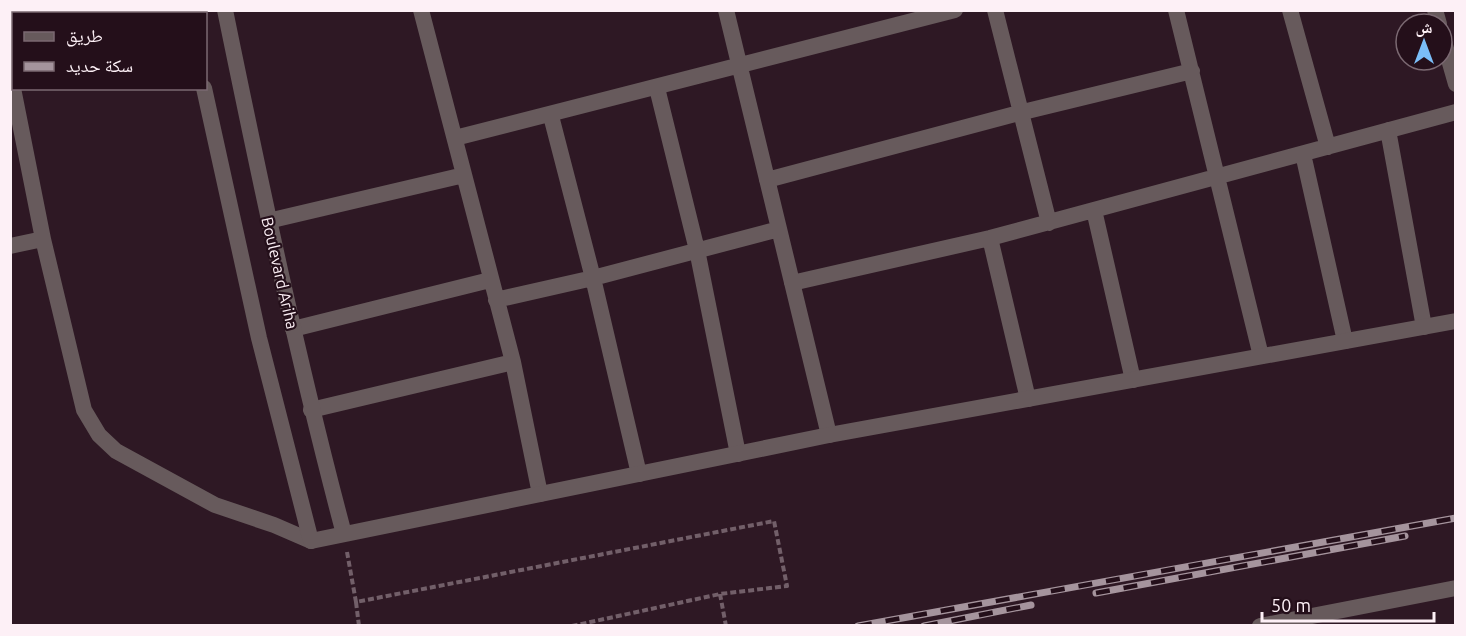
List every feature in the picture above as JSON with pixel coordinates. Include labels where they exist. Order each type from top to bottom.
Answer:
[{"type":"street","name":"Boulevard Ariha","points":[[225,10],[268,221],[311,410],[344,534]]},
{"type":"street","points":[[421,10],[513,362],[540,494]]},
{"type":"street","points":[[726,10],[829,435]]},
{"type":"street","points":[[455,138],[551,116],[955,10]]},
{"type":"street","points":[[995,10],[1019,113],[1049,223]]},
{"type":"street","points":[[1176,10],[1219,176],[1261,356]]},
{"type":"street","points":[[1290,10],[1328,147]]},
{"type":"street","points":[[767,180],[1019,113],[1192,71]]},
{"type":"street","points":[[657,88],[697,250],[738,454]]},
{"type":"street","points":[[13,90],[43,239],[84,410],[99,435],[116,451],[216,505],[274,525],[311,541],[829,435],[1455,321]]},
{"type":"street","name":"Boulevard Ariha","points":[[204,90],[259,338],[311,541]]},
{"type":"street","points":[[792,283],[1049,223],[1455,112]]},
{"type":"street","points":[[551,116],[593,278],[639,474]]},
{"type":"street","points":[[1388,130],[1424,327]]},
{"type":"street","points":[[1303,154],[1345,341]]},
{"type":"street","points":[[268,221],[464,175]]},
{"type":"street","points":[[1095,210],[1133,380]]},
{"type":"street","points":[[496,300],[593,278],[779,229]]},
{"type":"street","points":[[990,238],[1028,399]]},
{"type":"street","points":[[10,246],[43,239]]},
{"type":"street","points":[[293,329],[490,280]]},
{"type":"street","points":[[311,410],[513,362]]},
{"type":"street","points":[[1260,626],[1455,588]]},
{"type":"path","points":[[356,602],[774,521],[787,586],[720,594],[572,626]]},
{"type":"path","points":[[344,534],[359,626]]},
{"type":"path","points":[[720,594],[726,626]]},
{"type":"railway","points":[[858,626],[1456,518]]},
{"type":"railway","points":[[1096,593],[1405,536]]},
{"type":"railway","points":[[924,626],[1031,605]]}]
